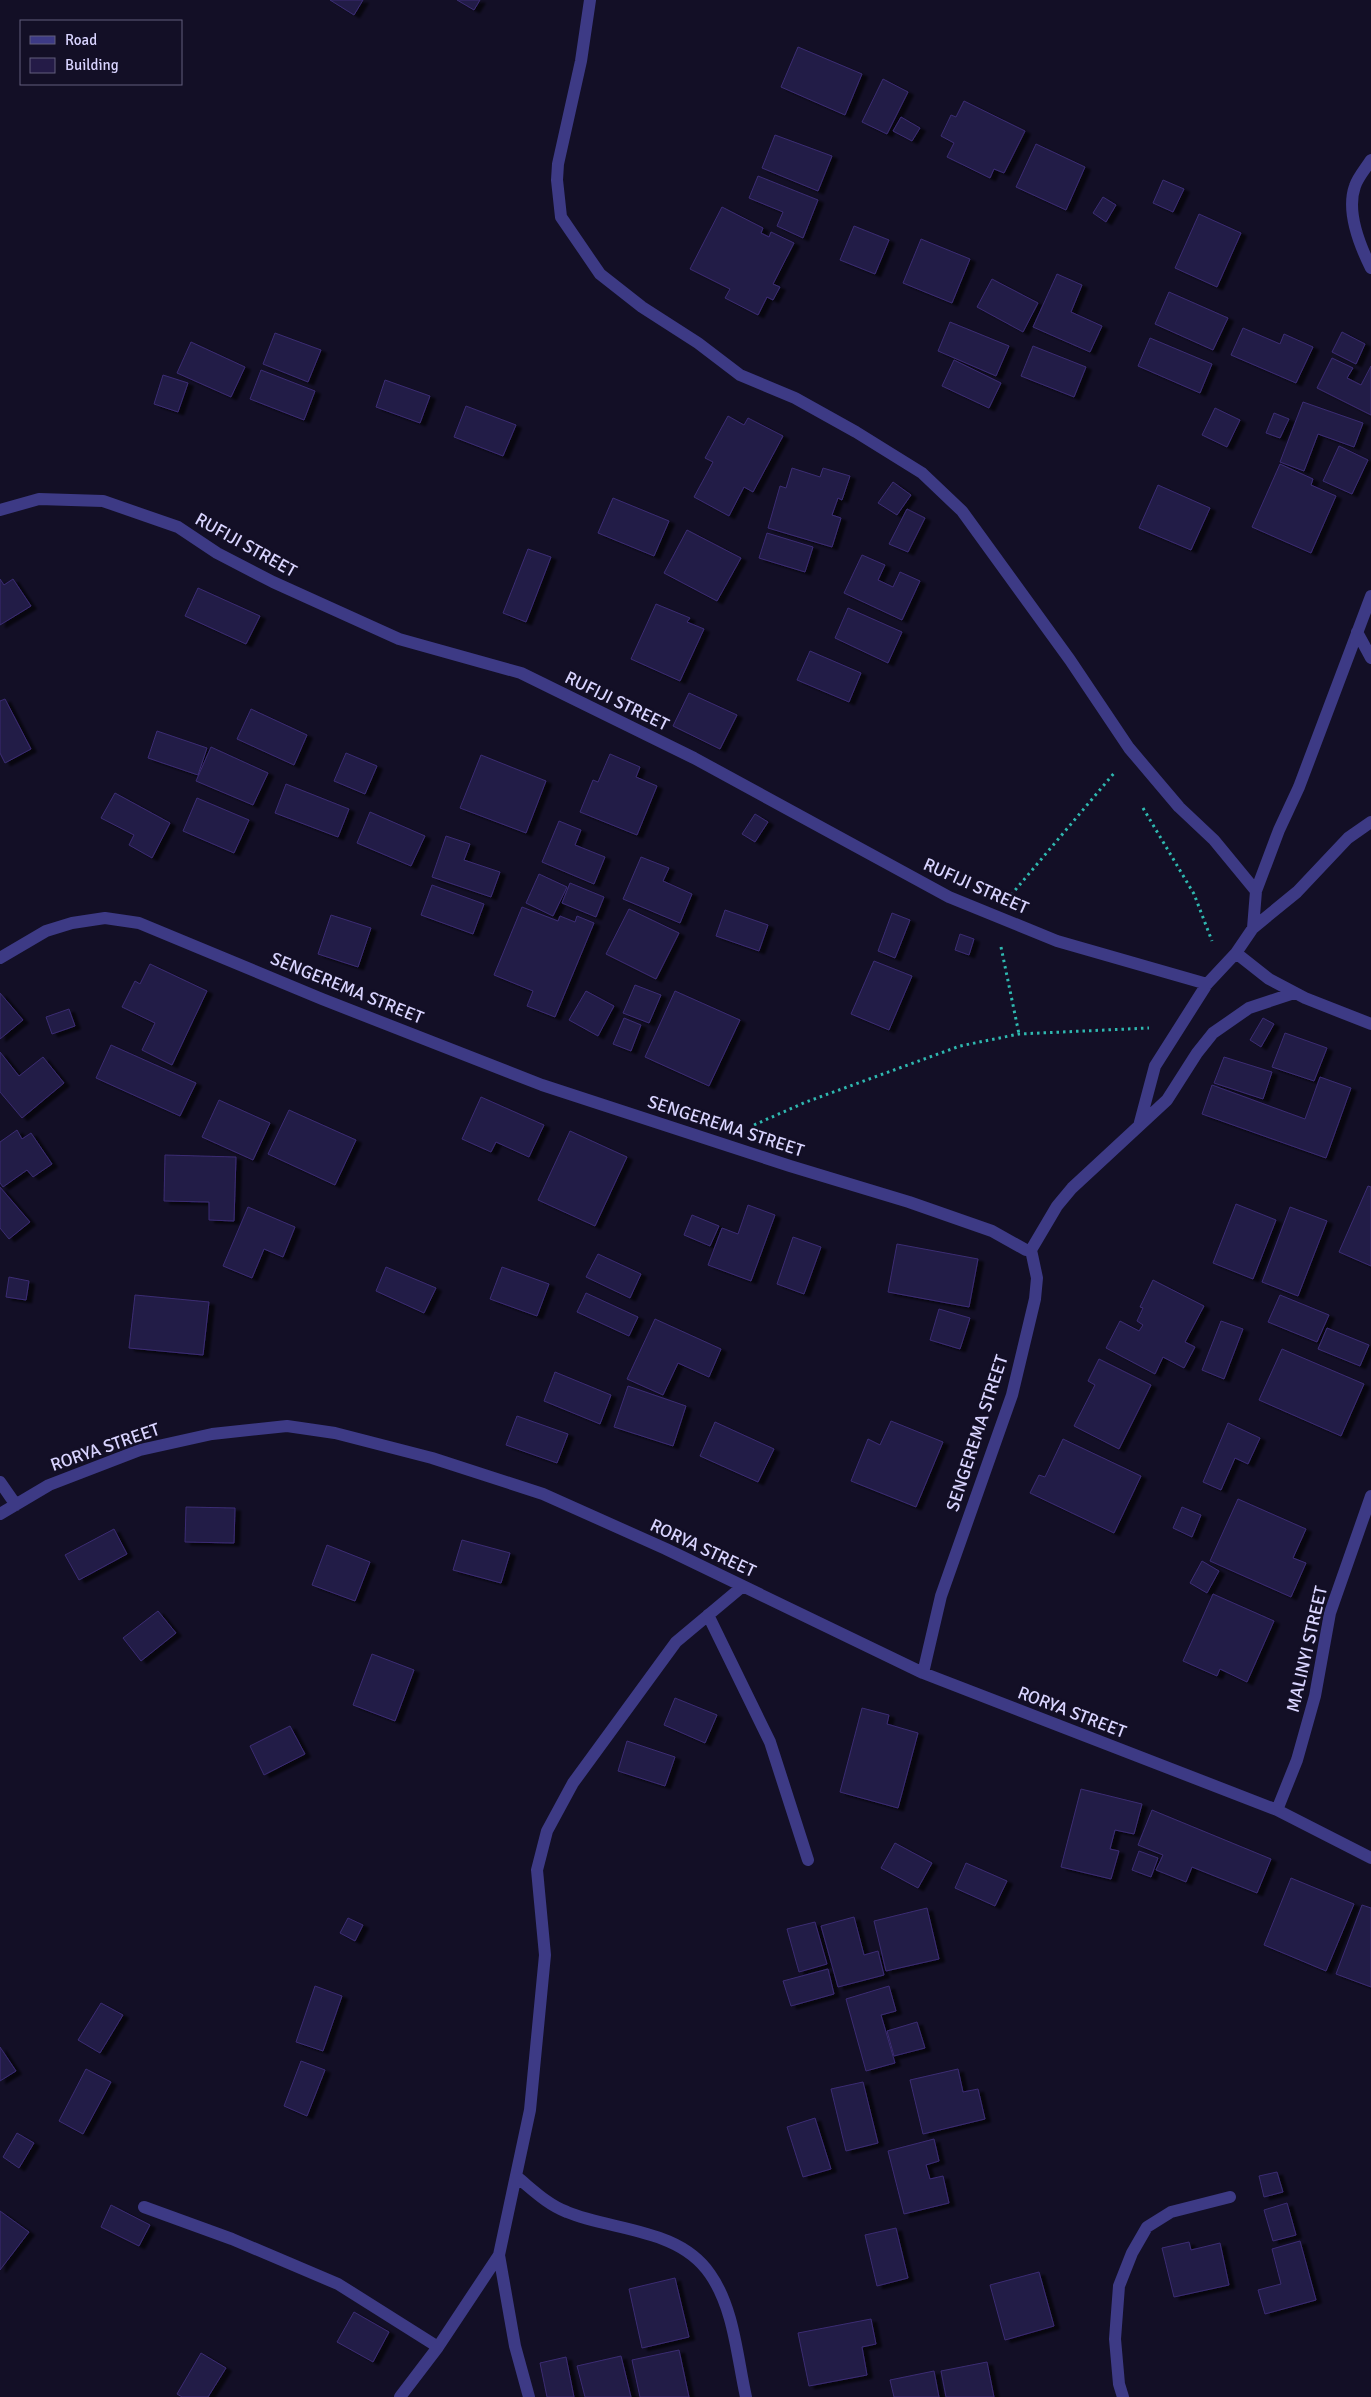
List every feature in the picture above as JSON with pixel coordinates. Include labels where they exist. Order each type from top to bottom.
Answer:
[{"type":"street","points":[[590,0],[581,62],[558,164],[557,180],[561,217],[586,255],[607,280],[740,375],[795,398],[856,432],[922,474],[962,511],[1070,660],[1129,748],[1179,807],[1214,840],[1256,891]]},
{"type":"street","points":[[1371,160],[1355,185],[1351,203],[1359,236],[1371,268]]},
{"type":"street","name":"RUFIJI STREET","points":[[0,510],[39,499],[103,500],[178,528],[217,553],[273,582],[399,639],[521,673],[694,758],[940,892],[1057,941],[1207,984]]},
{"type":"street","points":[[1253,928],[1256,891],[1279,830],[1299,787],[1371,596]]},
{"type":"street","points":[[1357,632],[1371,658]]},
{"type":"street","points":[[1139,1126],[1155,1066],[1207,984],[1236,953],[1253,928],[1297,892],[1348,838],[1371,822]]},
{"type":"street","name":"SENGEREMA STREET","points":[[0,958],[38,934],[72,923],[106,918],[139,923],[322,999],[542,1085],[909,1202],[992,1231],[1026,1250],[1031,1250],[1037,1278],[1035,1299],[1012,1395],[941,1596],[923,1673]]},
{"type":"street","points":[[1236,953],[1269,979],[1294,993],[1371,1024]]},
{"type":"street","points":[[1031,1250],[1058,1206],[1072,1188],[1168,1100],[1197,1053],[1213,1034],[1249,1008],[1294,993]]},
{"type":"street","name":"RORYA STREET","points":[[0,1514],[49,1485],[140,1450],[212,1434],[287,1426],[335,1433],[432,1458],[543,1494],[743,1586],[923,1673],[1277,1810],[1371,1858]]},
{"type":"street","points":[[0,1482],[16,1505]]},
{"type":"street","name":"MALINYI STREET","points":[[1277,1810],[1297,1760],[1315,1696],[1330,1613],[1371,1496]]},
{"type":"street","points":[[400,2397],[438,2348],[499,2255],[530,2110],[544,1964],[537,1870],[546,1831],[573,1783],[676,1642],[743,1586]]},
{"type":"street","points":[[708,1615],[770,1742],[808,1860]]},
{"type":"street","points":[[517,2177],[547,2202],[564,2212],[644,2234],[679,2246],[692,2254],[710,2274],[725,2308],[732,2328],[746,2397]]},
{"type":"street","points":[[1123,2397],[1119,2384],[1116,2339],[1118,2286],[1132,2252],[1147,2227],[1171,2212],[1230,2197]]},
{"type":"street","points":[[144,2207],[232,2239],[338,2284],[438,2348]]},
{"type":"street","points":[[499,2255],[515,2346],[529,2397]]},
{"type":"path","points":[[1019,1034],[1005,959],[994,914],[1112,776],[1129,748]]},
{"type":"path","points":[[1140,803],[1194,894],[1206,920],[1221,969]]},
{"type":"path","points":[[717,1142],[806,1102],[960,1046],[1019,1034],[1180,1025]]},
{"type":"building","points":[[330,0],[363,0],[354,15]]},
{"type":"building","points":[[457,0],[480,0],[474,10]]},
{"type":"building","points":[[798,47],[862,74],[845,115],[781,87]]},
{"type":"building","points":[[883,79],[908,92],[887,134],[862,122]]},
{"type":"building","points":[[964,101],[1025,131],[1004,173],[994,169],[990,178],[947,157],[954,143],[941,136],[951,115],[956,117]]},
{"type":"building","points":[[901,117],[920,128],[912,141],[893,131]]},
{"type":"building","points":[[775,135],[832,156],[818,191],[762,168]]},
{"type":"building","points":[[1036,144],[1085,167],[1066,210],[1016,187]]},
{"type":"building","points":[[758,176],[818,200],[803,238],[777,226],[783,212],[749,198]]},
{"type":"building","points":[[1163,180],[1184,189],[1173,212],[1153,203]]},
{"type":"building","points":[[1103,197],[1116,205],[1106,222],[1093,213]]},
{"type":"building","points":[[722,207],[763,228],[761,233],[769,237],[771,232],[794,243],[773,284],[780,287],[773,300],[767,297],[758,315],[725,298],[730,289],[690,269]]},
{"type":"building","points":[[1199,214],[1241,233],[1217,287],[1175,268]]},
{"type":"building","points":[[854,226],[889,240],[875,274],[840,260]]},
{"type":"building","points":[[921,239],[970,259],[952,303],[903,283]]},
{"type":"building","points":[[1057,274],[1082,285],[1071,312],[1102,326],[1090,352],[1033,327]]},
{"type":"building","points":[[992,279],[1038,303],[1023,332],[977,307]]},
{"type":"building","points":[[1169,292],[1228,318],[1213,350],[1155,324]]},
{"type":"building","points":[[950,322],[1009,346],[996,376],[938,351]]},
{"type":"building","points":[[1243,328],[1280,344],[1284,334],[1313,347],[1296,383],[1231,355]]},
{"type":"building","points":[[1342,332],[1365,344],[1356,364],[1332,352]]},
{"type":"building","points":[[275,333],[321,350],[308,382],[263,364]]},
{"type":"building","points":[[1150,338],[1212,364],[1200,393],[1138,366]]},
{"type":"building","points":[[191,342],[245,367],[231,397],[177,373]]},
{"type":"building","points":[[1033,346],[1086,367],[1074,397],[1021,376]]},
{"type":"building","points":[[1332,358],[1353,368],[1347,378],[1361,385],[1371,366],[1371,415],[1317,388]]},
{"type":"building","points":[[954,360],[1001,383],[989,408],[942,386]]},
{"type":"building","points":[[261,370],[315,391],[304,420],[250,399]]},
{"type":"building","points":[[163,375],[188,383],[178,412],[154,404]]},
{"type":"building","points":[[385,380],[430,396],[420,423],[376,407]]},
{"type":"building","points":[[1303,402],[1363,423],[1354,447],[1318,434],[1304,471],[1280,462]]},
{"type":"building","points":[[466,406],[516,425],[503,456],[454,437]]},
{"type":"building","points":[[1215,408],[1240,420],[1227,447],[1202,435]]},
{"type":"building","points":[[1274,413],[1289,419],[1280,438],[1266,433]]},
{"type":"building","points":[[728,416],[744,425],[748,418],[783,436],[753,492],[744,487],[729,516],[694,497],[713,462],[705,458]]},
{"type":"building","points":[[1339,446],[1368,460],[1352,494],[1323,481]]},
{"type":"building","points":[[1280,464],[1313,479],[1311,485],[1336,496],[1311,553],[1252,527]]},
{"type":"building","points":[[792,468],[820,477],[823,468],[850,476],[842,500],[838,498],[832,515],[841,518],[832,547],[768,528],[780,486],[786,488]]},
{"type":"building","points":[[893,482],[911,495],[897,515],[878,503]]},
{"type":"building","points":[[1158,485],[1210,508],[1191,550],[1139,528]]},
{"type":"building","points":[[613,498],[669,521],[654,556],[598,533]]},
{"type":"building","points":[[907,509],[925,518],[908,552],[889,544]]},
{"type":"building","points":[[687,530],[741,558],[717,601],[664,573]]},
{"type":"building","points":[[767,533],[813,547],[805,572],[759,558]]},
{"type":"building","points":[[528,549],[551,557],[526,622],[503,613]]},
{"type":"building","points":[[862,555],[885,565],[878,580],[893,587],[900,572],[920,581],[902,620],[844,593]]},
{"type":"building","points":[[0,579],[4,585],[13,579],[31,606],[0,625]]},
{"type":"building","points":[[198,588],[260,616],[246,644],[185,616]]},
{"type":"building","points":[[656,604],[690,618],[687,622],[704,629],[680,681],[631,659]]},
{"type":"building","points":[[848,608],[902,632],[888,663],[835,638]]},
{"type":"building","points":[[810,651],[861,673],[849,702],[797,680]]},
{"type":"building","points":[[689,693],[737,715],[720,749],[673,726]]},
{"type":"building","points":[[5,699],[31,749],[5,763],[0,753],[0,701]]},
{"type":"building","points":[[251,709],[307,735],[294,765],[237,739]]},
{"type":"building","points":[[157,731],[207,748],[198,775],[148,758]]},
{"type":"building","points":[[211,747],[268,773],[253,805],[196,781]]},
{"type":"building","points":[[346,753],[377,766],[365,794],[334,781]]},
{"type":"building","points":[[610,754],[640,767],[636,777],[657,786],[637,835],[580,812],[593,780],[598,782]]},
{"type":"building","points":[[481,755],[546,781],[526,833],[460,808]]},
{"type":"building","points":[[286,784],[349,809],[338,837],[275,813]]},
{"type":"building","points":[[115,793],[170,823],[152,858],[129,845],[134,835],[101,818]]},
{"type":"building","points":[[197,798],[249,820],[234,853],[183,831]]},
{"type":"building","points":[[370,812],[425,836],[411,866],[357,843]]},
{"type":"building","points":[[755,814],[768,822],[755,842],[742,834]]},
{"type":"building","points":[[559,821],[581,830],[575,845],[605,857],[594,884],[542,862]]},
{"type":"building","points":[[446,836],[470,844],[464,860],[500,872],[491,897],[432,877]]},
{"type":"building","points":[[641,857],[669,868],[663,881],[692,894],[680,923],[623,899]]},
{"type":"building","points":[[539,874],[567,887],[553,916],[526,903]]},
{"type":"building","points":[[570,883],[604,897],[596,917],[562,903]]},
{"type":"building","points":[[432,885],[484,904],[473,934],[421,915]]},
{"type":"building","points":[[522,907],[558,921],[560,916],[575,922],[577,916],[594,923],[555,1017],[527,1006],[533,991],[494,975]]},
{"type":"building","points":[[629,909],[679,933],[656,979],[606,954]]},
{"type":"building","points":[[725,910],[768,925],[759,951],[716,936]]},
{"type":"building","points":[[892,913],[910,920],[895,958],[878,951]]},
{"type":"building","points":[[331,915],[371,928],[358,967],[318,954]]},
{"type":"building","points":[[960,934],[974,939],[969,955],[955,950]]},
{"type":"building","points":[[874,961],[912,976],[889,1030],[851,1014]]},
{"type":"building","points":[[150,964],[207,991],[172,1065],[142,1050],[155,1023],[122,1007],[135,981],[140,984]]},
{"type":"building","points":[[635,985],[661,995],[649,1023],[623,1013]]},
{"type":"building","points":[[586,991],[614,1006],[598,1036],[569,1020]]},
{"type":"building","points":[[675,991],[740,1020],[709,1086],[645,1057]]},
{"type":"building","points":[[0,993],[23,1020],[0,1039]]},
{"type":"building","points":[[69,1009],[75,1026],[52,1034],[46,1017]]},
{"type":"building","points":[[624,1018],[641,1025],[631,1051],[613,1044]]},
{"type":"building","points":[[1263,1018],[1274,1024],[1261,1047],[1250,1040]]},
{"type":"building","points":[[1285,1033],[1327,1048],[1314,1081],[1272,1067]]},
{"type":"building","points":[[111,1045],[196,1083],[180,1116],[96,1078]]},
{"type":"building","points":[[0,1052],[19,1076],[43,1057],[64,1083],[22,1118],[0,1092]]},
{"type":"building","points":[[1224,1057],[1272,1072],[1263,1099],[1214,1083]]},
{"type":"building","points":[[1320,1077],[1351,1088],[1326,1158],[1202,1114],[1212,1085],[1305,1119]]},
{"type":"building","points":[[481,1097],[544,1125],[529,1157],[496,1142],[491,1152],[462,1139]]},
{"type":"building","points":[[219,1100],[270,1123],[253,1160],[202,1137]]},
{"type":"building","points":[[289,1110],[356,1140],[335,1185],[268,1154]]},
{"type":"building","points":[[17,1130],[22,1139],[31,1133],[52,1164],[33,1177],[27,1170],[3,1187],[0,1183],[0,1142]]},
{"type":"building","points":[[570,1131],[627,1157],[595,1226],[538,1200]]},
{"type":"building","points":[[165,1155],[236,1157],[234,1221],[209,1220],[209,1202],[164,1201]]},
{"type":"building","points":[[1368,1186],[1371,1187],[1371,1266],[1339,1252]]},
{"type":"building","points":[[0,1187],[30,1222],[9,1239],[0,1228]]},
{"type":"building","points":[[1236,1204],[1276,1220],[1253,1279],[1213,1263]]},
{"type":"building","points":[[748,1205],[775,1215],[751,1281],[708,1265],[722,1228],[738,1234]]},
{"type":"building","points":[[248,1207],[295,1227],[283,1257],[264,1249],[252,1278],[223,1266]]},
{"type":"building","points":[[1290,1207],[1327,1221],[1298,1296],[1262,1282]]},
{"type":"building","points":[[692,1215],[719,1226],[710,1246],[684,1235]]},
{"type":"building","points":[[793,1237],[821,1247],[804,1294],[777,1284]]},
{"type":"building","points":[[897,1244],[978,1259],[969,1307],[888,1292]]},
{"type":"building","points":[[598,1254],[641,1274],[630,1298],[586,1277]]},
{"type":"building","points":[[386,1267],[436,1288],[424,1313],[376,1291]]},
{"type":"building","points":[[502,1267],[549,1284],[537,1316],[490,1299]]},
{"type":"building","points":[[9,1277],[29,1281],[26,1300],[6,1297]]},
{"type":"building","points":[[1153,1280],[1204,1306],[1185,1342],[1195,1347],[1184,1368],[1163,1357],[1155,1374],[1106,1348],[1120,1321],[1139,1331],[1143,1325],[1137,1321],[1143,1308],[1140,1307]]},
{"type":"building","points":[[586,1293],[638,1317],[629,1336],[577,1312]]},
{"type":"building","points":[[135,1295],[209,1302],[203,1355],[129,1348]]},
{"type":"building","points":[[1280,1295],[1329,1315],[1317,1342],[1268,1322]]},
{"type":"building","points":[[939,1309],[970,1318],[960,1349],[930,1340]]},
{"type":"building","points":[[655,1319],[721,1349],[709,1377],[678,1363],[663,1395],[627,1379]]},
{"type":"building","points":[[1221,1321],[1243,1329],[1224,1379],[1202,1370]]},
{"type":"building","points":[[1327,1328],[1369,1345],[1360,1366],[1318,1349]]},
{"type":"building","points":[[1282,1349],[1364,1384],[1341,1436],[1259,1400]]},
{"type":"building","points":[[1099,1359],[1151,1385],[1119,1449],[1074,1426],[1095,1385],[1088,1381]]},
{"type":"building","points":[[555,1372],[611,1395],[600,1424],[544,1401]]},
{"type":"building","points":[[628,1386],[686,1406],[673,1446],[614,1427]]},
{"type":"building","points":[[517,1416],[568,1434],[557,1463],[506,1445]]},
{"type":"building","points":[[891,1421],[943,1442],[916,1507],[851,1481],[868,1439],[880,1445]]},
{"type":"building","points":[[715,1422],[774,1449],[758,1482],[700,1456]]},
{"type":"building","points":[[1228,1423],[1260,1438],[1248,1464],[1235,1458],[1221,1490],[1203,1482]]},
{"type":"building","points":[[1063,1439],[1141,1476],[1114,1533],[1030,1493],[1039,1475],[1045,1477]]},
{"type":"building","points":[[1238,1499],[1306,1529],[1293,1558],[1306,1563],[1291,1597],[1210,1561]]},
{"type":"building","points":[[186,1507],[235,1508],[234,1543],[185,1542]]},
{"type":"building","points":[[1182,1507],[1201,1515],[1192,1537],[1173,1528]]},
{"type":"building","points":[[114,1529],[127,1554],[79,1580],[65,1555]]},
{"type":"building","points":[[462,1540],[510,1553],[501,1583],[453,1570]]},
{"type":"building","points":[[327,1545],[370,1562],[355,1601],[312,1585]]},
{"type":"building","points":[[1202,1561],[1219,1571],[1207,1593],[1190,1583]]},
{"type":"building","points":[[1213,1594],[1274,1621],[1247,1682],[1220,1669],[1217,1676],[1183,1661]]},
{"type":"building","points":[[158,1611],[176,1633],[141,1661],[123,1638]]},
{"type":"building","points":[[372,1654],[414,1670],[395,1721],[353,1705]]},
{"type":"building","points":[[675,1698],[717,1715],[705,1743],[664,1725]]},
{"type":"building","points":[[862,1708],[889,1715],[887,1724],[918,1733],[898,1808],[840,1792]]},
{"type":"building","points":[[290,1726],[305,1754],[264,1775],[250,1746]]},
{"type":"building","points":[[627,1741],[675,1757],[665,1786],[618,1771]]},
{"type":"building","points":[[1081,1789],[1142,1804],[1134,1834],[1115,1830],[1110,1849],[1119,1851],[1111,1879],[1061,1867]]},
{"type":"building","points":[[1152,1810],[1271,1859],[1257,1893],[1192,1867],[1186,1882],[1156,1870],[1163,1855],[1138,1845]]},
{"type":"building","points":[[895,1843],[932,1863],[918,1888],[881,1868]]},
{"type":"building","points":[[1139,1851],[1158,1858],[1151,1877],[1132,1870]]},
{"type":"building","points":[[966,1863],[1007,1881],[995,1906],[955,1888]]},
{"type":"building","points":[[1291,1878],[1354,1904],[1326,1971],[1264,1945]]},
{"type":"building","points":[[1362,1905],[1371,1908],[1371,1987],[1336,1974]]},
{"type":"building","points":[[927,1908],[939,1959],[886,1971],[874,1921]]},
{"type":"building","points":[[854,1917],[864,1955],[878,1951],[884,1975],[838,1987],[821,1926]]},
{"type":"building","points":[[348,1918],[363,1925],[355,1941],[340,1933]]},
{"type":"building","points":[[815,1922],[827,1964],[799,1972],[787,1929]]},
{"type":"building","points":[[828,1969],[834,1994],[791,2006],[783,1981]]},
{"type":"building","points":[[315,1986],[342,1996],[323,2051],[296,2042]]},
{"type":"building","points":[[889,1986],[896,2011],[881,2015],[895,2063],[866,2071],[846,1999]]},
{"type":"building","points":[[101,2003],[123,2015],[100,2053],[78,2040]]},
{"type":"building","points":[[917,2022],[925,2048],[894,2056],[887,2031]]},
{"type":"building","points":[[0,2047],[16,2071],[0,2081]]},
{"type":"building","points":[[301,2061],[325,2070],[307,2116],[284,2106]]},
{"type":"building","points":[[86,2069],[111,2082],[83,2134],[59,2121]]},
{"type":"building","points":[[958,2069],[963,2092],[978,2089],[985,2119],[923,2134],[910,2080]]},
{"type":"building","points":[[863,2082],[878,2143],[846,2151],[831,2089]]},
{"type":"building","points":[[815,2118],[831,2169],[803,2177],[787,2127]]},
{"type":"building","points":[[17,2133],[34,2143],[19,2168],[3,2157]]},
{"type":"building","points":[[934,2139],[939,2161],[926,2165],[930,2179],[943,2176],[949,2203],[904,2214],[888,2151]]},
{"type":"building","points":[[1277,2172],[1283,2192],[1264,2197],[1259,2176]]},
{"type":"building","points":[[1287,2203],[1296,2235],[1273,2241],[1264,2210]]},
{"type":"building","points":[[111,2205],[150,2225],[139,2246],[101,2227]]},
{"type":"building","points":[[0,2211],[29,2232],[0,2270]]},
{"type":"building","points":[[896,2228],[908,2278],[877,2286],[865,2235]]},
{"type":"building","points":[[1300,2241],[1316,2300],[1265,2314],[1258,2290],[1281,2284],[1272,2249]]},
{"type":"building","points":[[1189,2242],[1191,2250],[1220,2243],[1229,2285],[1174,2297],[1162,2248]]},
{"type":"building","points":[[1039,2272],[1054,2326],[1005,2340],[990,2285]]},
{"type":"building","points":[[675,2278],[689,2337],[642,2348],[629,2289]]},
{"type":"building","points":[[354,2312],[389,2332],[373,2362],[337,2342]]},
{"type":"building","points":[[871,2319],[876,2344],[862,2347],[867,2375],[809,2386],[798,2333]]},
{"type":"building","points":[[679,2350],[689,2397],[640,2397],[632,2360]]},
{"type":"building","points":[[201,2353],[226,2368],[208,2397],[182,2397],[177,2394]]},
{"type":"building","points":[[621,2356],[631,2397],[585,2397],[577,2366]]},
{"type":"building","points":[[566,2357],[574,2397],[547,2397],[540,2363]]},
{"type":"building","points":[[987,2362],[994,2397],[946,2397],[941,2371]]},
{"type":"building","points":[[934,2371],[939,2397],[894,2397],[890,2380]]}]
